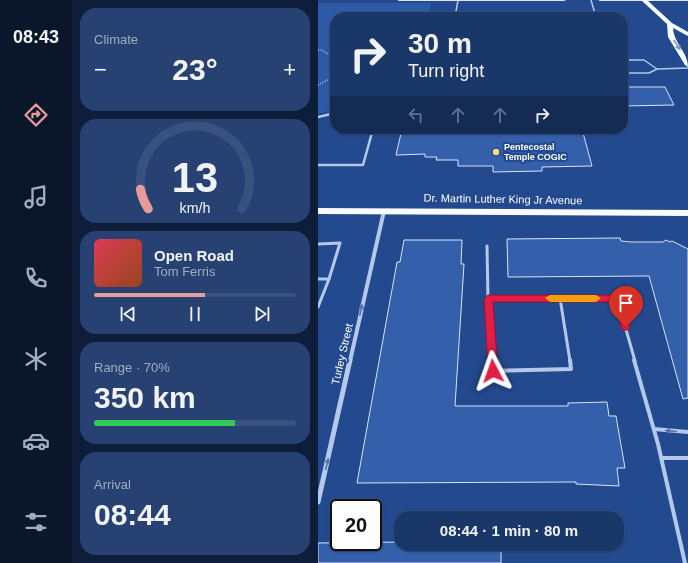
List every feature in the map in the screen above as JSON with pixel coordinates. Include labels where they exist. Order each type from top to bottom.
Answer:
[{"type":"main road","points":[[644,0],[670,24],[688,34]]},
{"type":"main road","points":[[670,24],[671,37],[688,65]]},
{"type":"main road","name":"Dr. Martin Luther King Jr Avenue","points":[[318,211],[688,213]]},
{"type":"street","points":[[399,0],[564,0]]},
{"type":"street","points":[[600,0],[688,0]]},
{"type":"street","name":"Turley Street","points":[[318,502],[384,211]]},
{"type":"lane","points":[[456,12],[458,0]]},
{"type":"lane","points":[[590,0],[594,12]]},
{"type":"lane","points":[[628,60],[644,60],[657,69]]},
{"type":"lane","points":[[628,73],[649,73],[657,69],[688,68]]},
{"type":"lane","points":[[318,117],[330,114]]},
{"type":"lane","points":[[318,165],[363,166],[372,134]]},
{"type":"lane","points":[[318,244],[340,243],[329,279],[318,307]]},
{"type":"lane","points":[[487,246],[488,299],[493,371],[571,369],[560,298]]},
{"type":"lane","points":[[318,279],[329,279]]},
{"type":"lane","points":[[488,299],[617,298],[662,458],[686,563]]},
{"type":"lane","points":[[654,429],[688,432]]},
{"type":"lane","points":[[662,458],[688,458]]},
{"type":"path","points":[[318,50],[322,50],[330,56]]},
{"type":"path","points":[[318,85],[330,79]]},
{"type":"shaded area","points":[[318,3],[431,3],[429,12],[330,12],[330,110],[318,114]]},
{"type":"building","points":[[628,87],[665,87],[674,105],[628,106]]},
{"type":"building","name":"Pentecostal Temple COGIC","points":[[401,134],[583,134],[592,166],[542,167],[542,171],[493,172],[493,166],[458,166],[458,160],[436,160],[437,157],[425,157],[425,154],[396,155]]},
{"type":"building","points":[[620,238],[621,241],[631,242],[663,242],[666,240],[670,242],[672,241],[688,249],[688,398],[683,399],[649,276],[508,277],[507,239]]},
{"type":"building","points":[[404,240],[462,240],[461,264],[464,264],[455,406],[568,406],[568,403],[607,402],[609,416],[616,416],[625,468],[617,468],[619,486],[576,484],[576,482],[357,483],[397,262],[400,262]]},
{"type":"building","points":[[382,542],[394,542],[394,551],[501,551],[501,563],[318,563],[318,543],[330,543],[330,551],[382,551]]},
{"type":"slow traffic","points":[[550,298],[596,298]]},
{"type":"place","name":"Pentecostal Temple COGIC","points":[[496,152]]},
{"type":"route","points":[[493,371],[488,299],[617,298],[626,327]]}]
